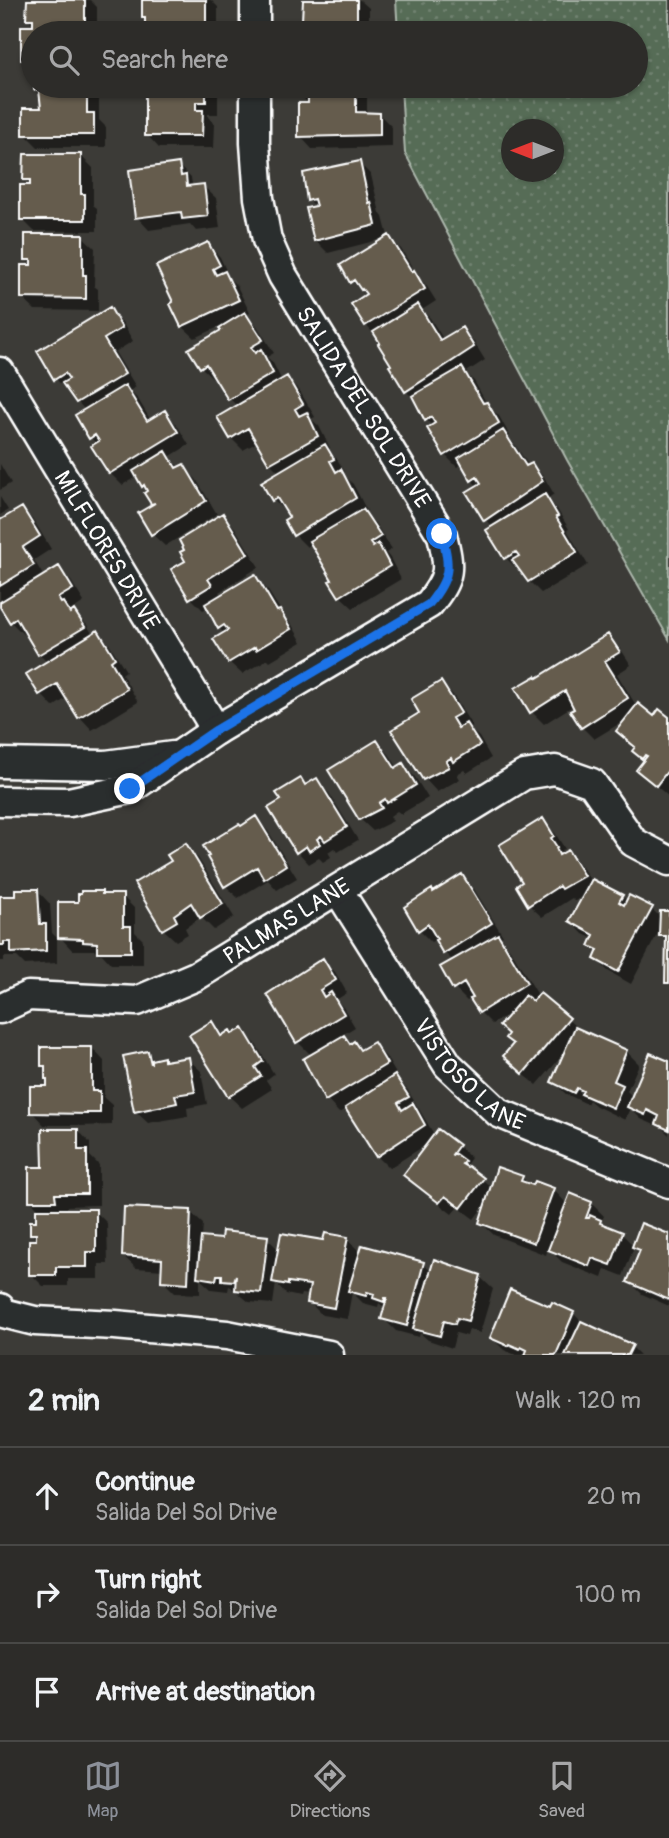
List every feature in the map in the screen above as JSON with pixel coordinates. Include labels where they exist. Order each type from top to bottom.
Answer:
[{"type":"street","points":[[255,0],[255,21]]},
{"type":"street","name":"SALIDA DEL SOL DRIVE","points":[[0,802],[69,802],[130,789],[216,730],[429,604],[442,587],[447,571],[442,534],[283,276],[267,240],[258,184],[255,98]]},
{"type":"street","name":"MILFLORES DRIVE","points":[[0,372],[216,730]]},
{"type":"street","name":"SALIDA DEL SOL DRIVE","points":[[0,763],[106,765],[179,755]]},
{"type":"street","name":"PALMAS LANE","points":[[0,1009],[28,996],[137,1001],[196,976],[524,775],[555,770],[592,783],[632,842],[669,861]]},
{"type":"street","name":"VISTOSO LANE","points":[[338,890],[447,1065],[499,1113],[669,1183]]},
{"type":"street","points":[[0,1308],[3,1313],[35,1321],[227,1335],[329,1355]]},
{"type":"green space","points":[[396,0],[669,0],[669,639],[567,460],[405,153],[402,98],[648,98],[648,21],[397,21]]},
{"type":"building","points":[[27,0],[85,0],[85,21],[26,19]]},
{"type":"building","points":[[142,0],[206,0],[206,21],[145,21],[145,18],[142,18]]},
{"type":"building","points":[[303,0],[357,0],[357,21],[302,21]]},
{"type":"building","points":[[40,98],[87,98],[87,113],[94,113],[94,135],[23,135],[23,108],[41,108]]},
{"type":"building","points":[[145,98],[206,98],[206,102],[196,102],[196,110],[203,110],[202,136],[145,136]]},
{"type":"building","points":[[308,98],[356,98],[356,112],[380,113],[380,135],[298,137],[298,103],[308,103]]},
{"type":"building","points":[[24,154],[81,154],[81,194],[85,194],[85,220],[20,220],[20,185],[30,185],[30,180],[23,180]]},
{"type":"building","points":[[360,161],[376,225],[314,241],[306,208],[316,206],[314,199],[307,201],[303,173]]},
{"type":"building","points":[[179,163],[181,176],[186,175],[187,186],[204,184],[208,216],[182,219],[181,212],[135,218],[129,170]]},
{"type":"building","points":[[25,234],[83,234],[86,299],[21,298],[21,265],[31,265],[31,260],[25,260]]},
{"type":"building","points":[[389,235],[425,289],[365,326],[351,304],[366,294],[354,280],[350,283],[340,265]]},
{"type":"building","points":[[208,242],[220,265],[213,269],[216,275],[225,271],[239,300],[181,327],[156,266]]},
{"type":"building","points":[[418,304],[440,340],[462,327],[474,347],[405,392],[373,332]]},
{"type":"building","points":[[110,307],[122,328],[104,339],[125,374],[76,403],[62,383],[69,379],[65,373],[54,380],[37,351]]},
{"type":"building","points":[[245,312],[263,340],[251,347],[255,353],[261,349],[273,373],[228,400],[206,364],[200,368],[188,349]]},
{"type":"building","points":[[462,367],[483,403],[487,402],[499,423],[444,456],[427,428],[435,423],[431,417],[425,421],[412,396]]},
{"type":"building","points":[[287,376],[303,404],[295,409],[299,416],[307,412],[318,436],[269,464],[248,428],[230,439],[217,417]]},
{"type":"building","points":[[125,385],[147,421],[165,410],[178,432],[109,474],[91,446],[99,441],[95,435],[89,439],[75,415]]},
{"type":"building","points":[[503,430],[526,466],[532,463],[543,481],[484,521],[466,492],[481,483],[477,477],[471,481],[458,458]]},
{"type":"building","points":[[325,444],[334,459],[330,461],[336,472],[341,469],[356,498],[293,536],[284,520],[289,517],[277,498],[272,501],[261,482]]},
{"type":"building","points":[[166,451],[176,468],[184,464],[206,501],[151,535],[138,513],[155,503],[151,504],[144,493],[147,491],[144,485],[142,487],[133,471]]},
{"type":"building","points":[[545,494],[577,552],[528,582],[512,560],[519,556],[516,552],[504,559],[486,530]]},
{"type":"building","points":[[22,507],[40,536],[23,547],[34,565],[0,586],[0,520]]},
{"type":"building","points":[[363,509],[381,536],[370,543],[373,547],[378,543],[390,566],[339,597],[309,541]]},
{"type":"building","points":[[223,513],[248,554],[208,579],[212,585],[189,599],[171,569],[185,561],[180,552],[184,550],[179,540]]},
{"type":"building","points":[[59,566],[73,589],[58,598],[70,613],[74,610],[85,627],[38,655],[16,618],[10,623],[0,607],[0,602]]},
{"type":"building","points":[[255,574],[291,629],[228,663],[213,639],[228,630],[224,625],[218,629],[205,604]]},
{"type":"building","points":[[98,630],[115,658],[111,661],[127,689],[78,718],[57,684],[39,695],[26,674]]},
{"type":"building","points":[[608,634],[620,652],[605,661],[628,698],[581,728],[570,711],[574,709],[565,691],[530,713],[515,688],[536,676],[537,678]]},
{"type":"building","points":[[441,681],[461,713],[452,718],[458,728],[466,723],[480,745],[453,762],[451,758],[446,761],[449,767],[423,780],[391,730],[419,713],[411,699]]},
{"type":"building","points":[[638,703],[654,716],[659,709],[669,717],[669,769],[656,786],[636,770],[647,756],[642,759],[632,751],[635,747],[616,731]]},
{"type":"building","points":[[377,740],[395,768],[403,763],[416,785],[387,803],[385,799],[379,803],[382,808],[359,820],[328,770]]},
{"type":"building","points":[[301,778],[305,785],[317,778],[347,827],[325,841],[321,836],[317,839],[320,844],[309,851],[306,846],[296,853],[268,808],[281,800],[276,793]]},
{"type":"building","points":[[256,816],[286,865],[264,879],[257,867],[224,887],[203,846]]},
{"type":"building","points":[[543,818],[554,836],[551,838],[559,855],[568,850],[584,876],[561,889],[559,886],[528,906],[516,886],[522,882],[499,845]]},
{"type":"building","points":[[186,843],[223,904],[200,918],[191,903],[174,915],[177,921],[162,930],[134,883],[171,861],[167,855]]},
{"type":"building","points":[[462,874],[492,923],[443,954],[428,924],[418,931],[404,907]]},
{"type":"building","points":[[592,879],[623,895],[619,902],[624,905],[629,895],[653,907],[618,972],[594,959],[598,950],[589,946],[594,935],[569,921]]},
{"type":"building","points":[[15,889],[38,889],[40,924],[46,924],[46,951],[11,953],[11,942],[0,945],[0,896],[15,896]]},
{"type":"building","points":[[81,891],[123,894],[123,926],[131,926],[131,952],[97,952],[97,943],[83,942],[83,939],[58,938],[58,902],[78,902],[78,894],[81,894]]},
{"type":"building","points":[[660,911],[669,911],[669,983],[665,983],[666,936],[659,936]]},
{"type":"building","points":[[498,934],[527,983],[479,1013],[464,983],[453,990],[440,967]]},
{"type":"building","points":[[323,958],[336,980],[320,990],[324,997],[331,992],[344,1014],[296,1043],[267,994]]},
{"type":"building","points":[[540,993],[570,1018],[523,1074],[503,1056],[513,1044],[505,1038],[508,1034],[499,1026],[525,995],[533,1001]]},
{"type":"building","points":[[212,1021],[221,1036],[230,1030],[232,1034],[243,1028],[263,1061],[255,1067],[261,1076],[228,1097],[189,1035]]},
{"type":"building","points":[[575,1027],[627,1050],[614,1081],[623,1085],[613,1108],[581,1094],[583,1091],[577,1088],[574,1093],[551,1082]]},
{"type":"building","points":[[344,1035],[350,1044],[354,1041],[360,1050],[374,1042],[387,1064],[325,1101],[303,1059]]},
{"type":"building","points":[[41,1047],[92,1047],[92,1091],[100,1091],[100,1113],[30,1113],[30,1086],[47,1086],[45,1066],[41,1066]]},
{"type":"building","points":[[148,1051],[151,1064],[151,1060],[164,1057],[164,1061],[189,1057],[195,1092],[175,1095],[177,1103],[134,1112],[123,1056]]},
{"type":"building","points":[[650,1053],[669,1061],[669,1130],[656,1124],[659,1116],[647,1110],[645,1115],[627,1107]]},
{"type":"building","points":[[395,1075],[409,1097],[398,1103],[402,1110],[413,1103],[425,1125],[376,1157],[345,1108]]},
{"type":"building","points":[[42,1129],[78,1129],[78,1150],[87,1150],[87,1194],[55,1194],[56,1201],[29,1201],[29,1167],[43,1167]]},
{"type":"building","points":[[438,1129],[459,1145],[451,1156],[454,1153],[465,1161],[462,1164],[484,1178],[461,1208],[445,1196],[439,1203],[403,1175]]},
{"type":"building","points":[[497,1167],[523,1176],[521,1181],[533,1185],[535,1181],[554,1188],[534,1243],[479,1223]]},
{"type":"building","points":[[570,1193],[592,1202],[586,1218],[590,1215],[601,1220],[600,1223],[623,1232],[611,1265],[592,1258],[589,1266],[548,1250]]},
{"type":"building","points":[[124,1207],[191,1210],[188,1283],[161,1281],[162,1259],[122,1256]]},
{"type":"building","points":[[36,1209],[96,1209],[96,1252],[87,1252],[87,1267],[56,1267],[56,1275],[29,1275],[29,1240],[36,1240],[36,1234],[30,1234],[30,1221],[36,1221]]},
{"type":"building","points":[[641,1223],[669,1234],[669,1300],[627,1282],[640,1250],[632,1247]]},
{"type":"building","points":[[222,1231],[268,1236],[261,1293],[235,1290],[236,1275],[234,1281],[222,1280],[222,1275],[217,1275],[216,1280],[197,1277],[201,1237],[221,1239]]},
{"type":"building","points":[[281,1233],[323,1240],[325,1233],[348,1237],[334,1308],[307,1303],[310,1285],[272,1282]]},
{"type":"building","points":[[362,1245],[424,1262],[407,1326],[381,1319],[387,1298],[384,1302],[373,1298],[374,1294],[367,1292],[366,1296],[348,1291]]},
{"type":"building","points":[[434,1259],[481,1275],[468,1321],[457,1318],[455,1324],[444,1321],[440,1336],[413,1329]]},
{"type":"building","points":[[510,1289],[550,1306],[552,1302],[574,1312],[556,1355],[525,1355],[527,1350],[521,1347],[508,1346],[490,1338]]},
{"type":"building","points":[[581,1321],[633,1345],[628,1355],[565,1355]]},
{"type":"route","points":[[130,789],[216,730],[429,604],[442,587],[447,571],[442,534]]}]
